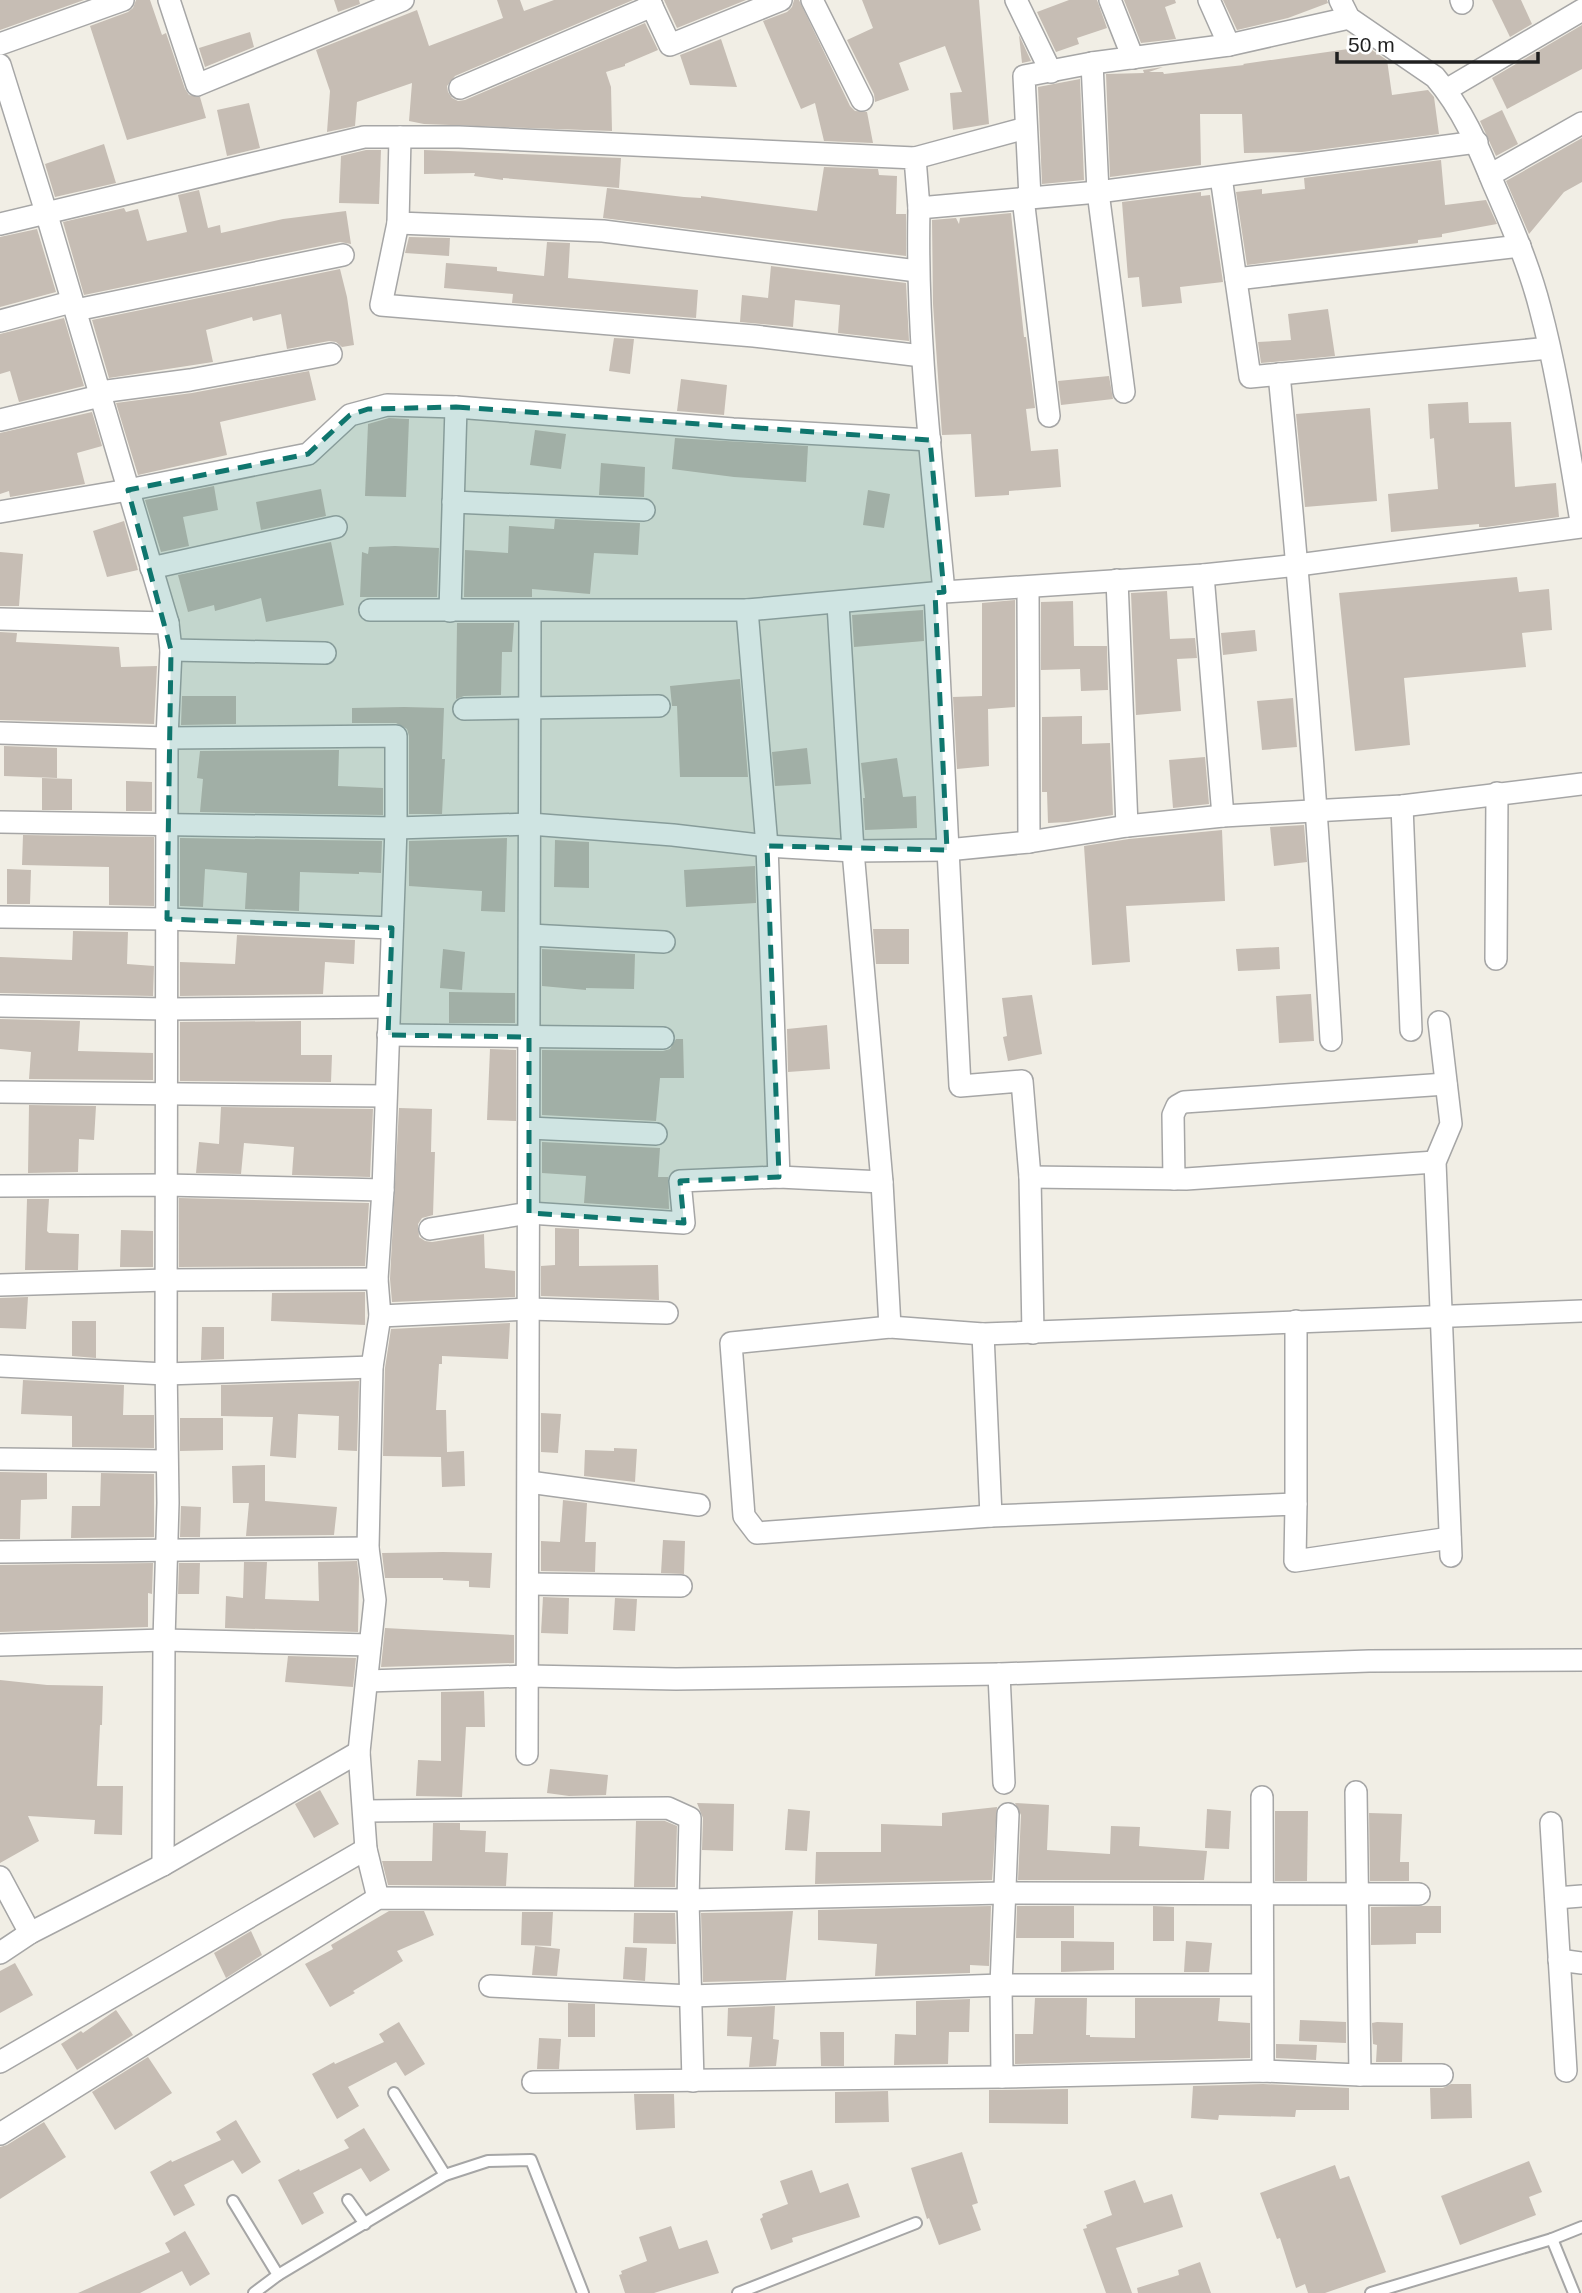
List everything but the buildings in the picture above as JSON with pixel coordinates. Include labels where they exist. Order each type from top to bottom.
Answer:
[{"type":"street","points":[[0,44],[123,0]]},
{"type":"street","points":[[169,0],[197,85],[403,0]]},
{"type":"street","points":[[460,88],[650,3],[670,45],[781,0]]},
{"type":"street","points":[[812,0],[862,100]]},
{"type":"street","points":[[1016,0],[1051,72]]},
{"type":"street","points":[[1110,0],[1133,58]]},
{"type":"street","points":[[1209,0],[1228,45]]},
{"type":"street","points":[[1049,416],[1026,198],[1024,76],[1092,63],[1228,45],[1344,9],[1435,77],[1478,142],[1520,246],[1539,305],[1582,527],[1582,543]]},
{"type":"street","points":[[1446,90],[1582,10]]},
{"type":"street","points":[[1092,63],[1098,192],[1124,392]]},
{"type":"street","points":[[0,65],[168,623],[167,1551],[163,1865]]},
{"type":"street","points":[[1490,175],[1582,123]]},
{"type":"street","points":[[0,224],[364,137],[459,136],[915,158],[1026,128]]},
{"type":"street","points":[[400,137],[398,223],[381,305],[612,323],[922,356]]},
{"type":"street","points":[[919,208],[1098,192],[1478,142]]},
{"type":"street","points":[[915,158],[919,208],[918,271],[922,356],[940,593],[947,850],[960,1086],[1022,1081],[1030,1177],[1033,1332]]},
{"type":"street","points":[[1221,177],[1250,377],[1549,348]]},
{"type":"street","points":[[398,223],[603,231],[918,271]]},
{"type":"street","points":[[1236,279],[1520,246]]},
{"type":"street","points":[[0,321],[342,255]]},
{"type":"street","points":[[0,420],[100,394],[331,354]]},
{"type":"street","points":[[1279,374],[1298,565],[1331,1040]]},
{"type":"street","points":[[0,513],[308,454],[350,415],[387,405],[456,407],[733,429],[930,440]]},
{"type":"street","points":[[450,611],[456,407]]},
{"type":"street","points":[[453,502],[644,510]]},
{"type":"street","points":[[151,568],[336,527]]},
{"type":"street","points":[[370,610],[747,610],[838,604],[940,593],[1203,575],[1582,527]]},
{"type":"street","points":[[1203,575],[1223,816]]},
{"type":"street","points":[[1116,580],[1127,826]]},
{"type":"street","points":[[1028,588],[1029,842]]},
{"type":"street","points":[[838,604],[853,851],[882,1182],[890,1327]]},
{"type":"street","points":[[747,610],[767,846],[779,1177]]},
{"type":"street","points":[[527,1754],[530,611]]},
{"type":"street","points":[[0,619],[168,623]]},
{"type":"street","points":[[170,650],[325,653]]},
{"type":"street","points":[[464,709],[659,706]]},
{"type":"street","points":[[0,733],[167,738],[396,736],[396,828],[383,1190],[377,1279],[380,1315],[372,1367],[368,1548],[375,1600],[359,1752],[366,1849],[378,1898]]},
{"type":"street","points":[[0,822],[396,828],[530,824],[673,835],[767,846],[853,851],[947,850],[1223,816],[1402,806],[1582,784]]},
{"type":"street","points":[[1496,959],[1497,793]]},
{"type":"street","points":[[1402,806],[1411,1030]]},
{"type":"street","points":[[0,917],[167,919],[392,928]]},
{"type":"street","points":[[530,934],[664,942]]},
{"type":"street","points":[[0,1006],[167,1009],[388,1007]]},
{"type":"street","points":[[1296,1321],[1295,1561],[1450,1547],[1435,1162],[1451,1124],[1439,1022]]},
{"type":"street","points":[[388,1035],[663,1038]]},
{"type":"street","points":[[1174,1179],[1173,1115],[1177,1107],[1184,1102],[1447,1084]]},
{"type":"street","points":[[0,1092],[385,1096]]},
{"type":"street","points":[[529,1128],[656,1134]]},
{"type":"street","points":[[1030,1177],[1174,1179],[1435,1162]]},
{"type":"street","points":[[430,1230],[529,1213],[684,1223],[680,1181],[779,1177],[882,1182]]},
{"type":"street","points":[[0,1186],[166,1185],[383,1190]]},
{"type":"street","points":[[0,1285],[166,1280],[377,1279]]},
{"type":"street","points":[[380,1315],[529,1309],[667,1313]]},
{"type":"street","points":[[1296,1504],[991,1516],[757,1533],[744,1516],[731,1343],[890,1327],[983,1334],[1582,1311]]},
{"type":"street","points":[[983,1334],[991,1516]]},
{"type":"street","points":[[0,1366],[166,1374],[372,1367]]},
{"type":"street","points":[[0,1459],[166,1461]]},
{"type":"street","points":[[529,1482],[699,1505]]},
{"type":"street","points":[[0,1552],[368,1548]]},
{"type":"street","points":[[529,1584],[681,1586]]},
{"type":"street","points":[[0,1645],[164,1640],[370,1645]]},
{"type":"street","points":[[367,1681],[528,1676],[676,1679],[999,1674],[1369,1661],[1582,1660]]},
{"type":"street","points":[[999,1674],[1004,1783]]},
{"type":"street","points":[[0,1953],[30,1933],[163,1865],[359,1752]]},
{"type":"street","points":[[1356,1792],[1360,2075]]},
{"type":"street","points":[[1262,1797],[1263,2071]]},
{"type":"street","points":[[365,1811],[668,1808],[690,1818],[688,1900],[693,2081]]},
{"type":"street","points":[[1002,2077],[1001,1985],[1007,1814]]},
{"type":"street","points":[[1551,1823],[1566,2071]]},
{"type":"street","points":[[0,2062],[366,1849]]},
{"type":"street","points":[[0,1877],[30,1933]]},
{"type":"street","points":[[0,2134],[378,1898],[688,1900],[1004,1893],[1419,1894]]},
{"type":"street","points":[[1556,1898],[1582,1896]]},
{"type":"street","points":[[1559,1960],[1582,1963]]},
{"type":"street","points":[[490,1986],[691,1996],[1001,1985],[1262,1984]]},
{"type":"street","points":[[533,2082],[1263,2071],[1441,2075]]},
{"type":"lane","points":[[394,2093],[445,2175]]},
{"type":"lane","points":[[254,2293],[278,2275],[445,2175],[488,2161],[531,2160],[583,2293]]},
{"type":"lane","points":[[348,2200],[365,2224]]},
{"type":"lane","points":[[233,2201],[278,2275]]},
{"type":"lane","points":[[738,2293],[916,2223]]},
{"type":"lane","points":[[1371,2293],[1552,2239],[1582,2227]]},
{"type":"lane","points":[[1552,2239],[1574,2293]]},
{"type":"highlighted area","points":[[456,407],[930,440],[944,592],[935,593],[947,850],[767,846],[779,1177],[680,1181],[684,1223],[529,1213],[529,1037],[388,1035],[392,928],[167,919],[171,650],[128,490],[308,454],[350,415],[368,409]]}]
